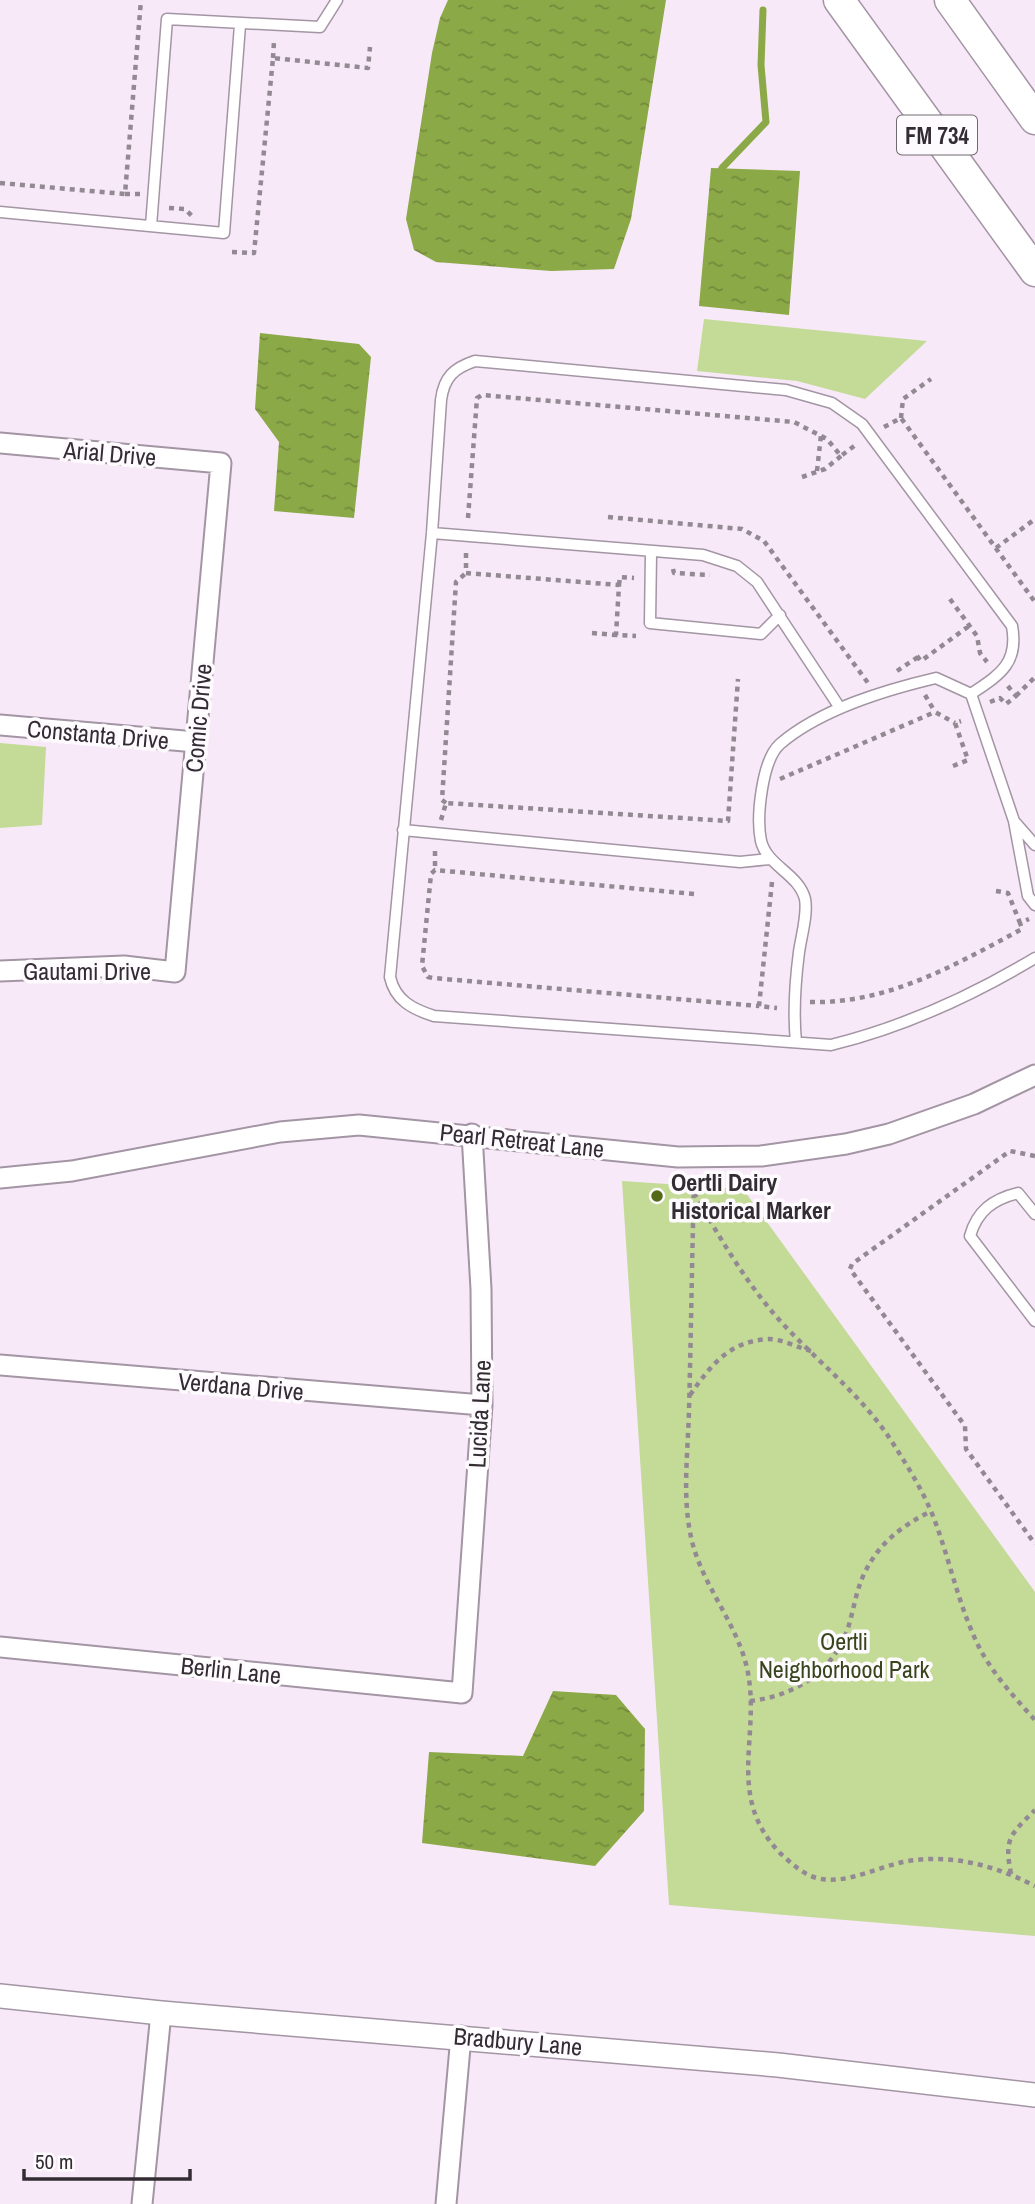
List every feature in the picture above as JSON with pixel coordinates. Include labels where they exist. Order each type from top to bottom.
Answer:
[{"type":"main road","name":"FM 734","points":[[839,0],[1035,271]]},
{"type":"main road","points":[[950,0],[1035,119]]},
{"type":"street","name":"Arial Drive","points":[[0,443],[221,463]]},
{"type":"street","name":"Comic Drive","points":[[175,972],[221,463]]},
{"type":"street","name":"Constanta Drive","points":[[0,725],[196,742]]},
{"type":"street","name":"Gautami Drive","points":[[0,971],[124,966],[175,972]]},
{"type":"street","name":"Pearl Retreat Lane","points":[[0,1178],[72,1171],[247,1137],[359,1125],[472,1134],[678,1157],[775,1155],[846,1144],[900,1131],[974,1104],[1035,1075]]},
{"type":"street","name":"Lucida Lane","points":[[462,1693],[482,1405],[481,1289],[472,1134]]},
{"type":"street","name":"Verdana Drive","points":[[0,1365],[482,1405]]},
{"type":"street","name":"Berlin Lane","points":[[0,1647],[462,1693]]},
{"type":"street","name":"Bradbury Lane","points":[[0,1996],[161,2013],[461,2036],[778,2065],[1035,2095]]},
{"type":"street","points":[[142,2204],[161,2013]]},
{"type":"street","points":[[446,2204],[461,2036]]},
{"type":"lane","points":[[150,226],[167,19],[240,25],[320,27],[337,0]]},
{"type":"lane","points":[[0,212],[224,233],[240,25]]},
{"type":"lane","points":[[971,694],[1002,673],[1016,644],[1012,626],[862,424],[832,403],[786,390],[475,361],[456,367],[442,393],[432,533],[390,976],[397,996],[416,1010],[434,1016],[831,1045],[948,1006],[1035,958]]},
{"type":"lane","points":[[432,533],[651,553],[703,555],[737,566],[757,582],[840,708]]},
{"type":"lane","points":[[651,553],[650,623],[761,634],[780,615]]},
{"type":"lane","points":[[796,1042],[794,993],[806,900],[796,882],[770,859],[761,842],[760,820],[768,762],[779,745],[840,708],[936,678],[971,694],[1014,821],[1028,896],[1035,905]]},
{"type":"lane","points":[[1014,821],[1035,845]]},
{"type":"lane","points":[[402,830],[740,862],[770,859]]},
{"type":"lane","points":[[1035,1214],[1018,1193],[1000,1197],[975,1217],[970,1236],[1035,1321]]},
{"type":"path","points":[[125,194],[141,0]]},
{"type":"path","points":[[232,252],[254,253],[274,41]]},
{"type":"path","points":[[273,58],[368,68],[370,47]]},
{"type":"path","points":[[0,183],[142,194]]},
{"type":"path","points":[[170,208],[185,209],[194,219]]},
{"type":"path","points":[[931,379],[903,399],[901,418],[1035,602]]},
{"type":"path","points":[[468,518],[477,398],[482,395],[794,422],[821,435],[841,456]]},
{"type":"path","points":[[877,418],[886,429],[901,418]]},
{"type":"path","points":[[817,471],[821,435]]},
{"type":"path","points":[[802,477],[825,469],[859,442]]},
{"type":"path","points":[[996,548],[1035,519]]},
{"type":"path","points":[[466,553],[466,573]]},
{"type":"path","points":[[673,569],[674,573],[712,575]]},
{"type":"path","points":[[619,585],[466,573],[456,582],[442,800],[446,803],[728,821],[738,679]]},
{"type":"path","points":[[616,635],[620,577],[634,578]]},
{"type":"path","points":[[950,599],[977,636],[980,653],[987,662]]},
{"type":"path","points":[[916,655],[920,661],[970,626]]},
{"type":"path","points":[[592,633],[636,636]]},
{"type":"path","points":[[990,702],[1000,698],[1006,704],[1035,677]]},
{"type":"path","points":[[1007,685],[1016,696]]},
{"type":"path","points":[[925,695],[935,712],[958,722],[968,760],[953,766]]},
{"type":"path","points":[[779,792],[780,779],[935,712]]},
{"type":"path","points":[[441,821],[446,803]]},
{"type":"path","points":[[435,851],[435,870],[431,874],[422,966],[428,977],[778,1008]]},
{"type":"path","points":[[435,870],[694,894]]},
{"type":"path","points":[[759,1006],[772,882]]},
{"type":"path","points":[[810,1002],[866,999],[925,978],[1022,929],[1008,893],[996,891]]},
{"type":"path","points":[[1020,923],[1032,918],[1035,922]]},
{"type":"path","points":[[1035,1156],[1010,1151],[852,1264],[850,1269],[965,1426],[966,1449],[1035,1544]]},
{"type":"path","points":[[694,1183],[687,1498],[690,1534],[698,1563],[729,1623],[747,1667],[750,1701],[747,1792],[770,1843],[791,1864],[810,1876],[831,1881],[903,1862],[934,1858],[972,1862],[1011,1874],[1035,1886]]},
{"type":"path","points":[[694,1192],[734,1261],[783,1324],[862,1401],[892,1442],[931,1511],[966,1617],[981,1651],[1007,1688],[1035,1720]]},
{"type":"path","points":[[689,1396],[713,1362],[736,1347],[770,1339],[812,1352]]},
{"type":"path","points":[[750,1701],[789,1692],[808,1683],[829,1661],[842,1643],[858,1588],[877,1553],[890,1536],[931,1511]]},
{"type":"path","points":[[1011,1874],[1006,1850],[1010,1836],[1035,1810]]},
{"type":"green space","points":[[704,319],[927,341],[865,399],[797,381],[697,371]]},
{"type":"green space","points":[[0,743],[46,747],[42,825],[0,828]]},
{"type":"green space","name":"Oertli Neighborhood Park","points":[[622,1181],[743,1189],[1035,1592],[1035,1936],[669,1905]]},
{"type":"water","points":[[448,0],[666,0],[631,219],[614,269],[551,271],[436,262],[414,250],[406,219],[432,53],[440,18]]},
{"type":"water","points":[[711,168],[800,171],[789,315],[699,306]]},
{"type":"water","points":[[260,333],[359,344],[371,357],[354,518],[274,511],[279,442],[255,409]]},
{"type":"water","points":[[553,1691],[616,1695],[645,1729],[644,1811],[595,1866],[422,1843],[429,1752],[523,1756]]},
{"type":"waterway","points":[[722,168],[766,122],[761,65],[763,10]]},
{"type":"place","name":"Oertli Dairy Historical Marker","points":[[657,1196]]}]
